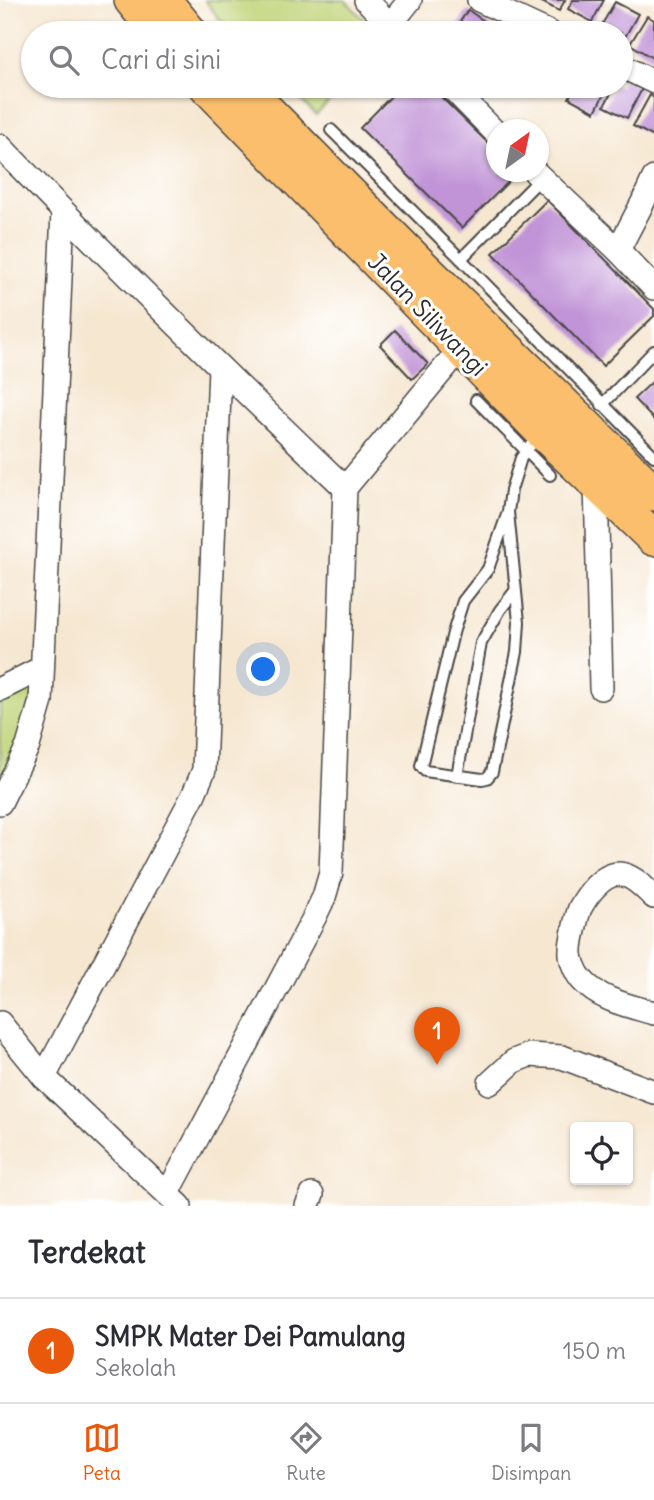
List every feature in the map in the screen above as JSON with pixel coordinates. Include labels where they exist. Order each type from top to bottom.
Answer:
[{"type":"main road","points":[[132,0],[149,21]]},
{"type":"main road","points":[[163,0],[180,21]]},
{"type":"main road","name":"Jalan Siliwangi","points":[[220,98],[407,272],[654,493]]},
{"type":"main road","name":"Jalan Siliwangi","points":[[253,98],[407,272],[461,348],[534,441],[596,483],[654,538]]},
{"type":"street","points":[[366,0],[386,21]]},
{"type":"street","points":[[398,21],[410,0]]},
{"type":"street","points":[[479,0],[524,21]]},
{"type":"street","points":[[633,72],[654,82]]},
{"type":"street","points":[[462,98],[486,123]]},
{"type":"street","points":[[0,146],[220,368],[345,488]]},
{"type":"street","points":[[618,250],[648,205],[654,178]]},
{"type":"street","points":[[545,182],[654,288]]},
{"type":"street","points":[[0,803],[28,746],[41,701],[63,212]]},
{"type":"street","points":[[0,1023],[44,1077],[174,1200],[315,916],[331,873],[345,488],[461,348]]},
{"type":"street","points":[[44,1077],[193,796],[204,770],[220,368]]},
{"type":"street","points":[[596,483],[601,688]]},
{"type":"street","points":[[0,689],[42,668]]},
{"type":"street","points":[[654,897],[629,877],[620,874],[610,876],[591,892],[579,910],[570,951],[579,977],[587,985],[617,1001],[654,1013]]},
{"type":"street","points":[[490,1083],[514,1061],[529,1055],[562,1057],[654,1092]]},
{"type":"lane","points":[[331,130],[654,456]]},
{"type":"lane","points":[[461,260],[532,182]]},
{"type":"lane","points":[[602,405],[654,351]]},
{"type":"lane","points":[[477,400],[534,441],[551,475]]},
{"type":"lane","points":[[508,512],[519,622],[517,652],[492,772],[482,779],[425,771],[421,766],[463,601],[488,569],[508,512],[517,467],[534,441]]},
{"type":"lane","points":[[457,776],[481,643],[500,610],[515,591]]},
{"type":"green space","points":[[205,0],[345,0],[365,21],[221,21]]},
{"type":"green space","points":[[298,98],[332,98],[316,115]]},
{"type":"green space","points":[[42,668],[0,797],[0,690]]},
{"type":"building","points":[[538,0],[565,0],[559,11]]},
{"type":"building","points":[[573,0],[604,0],[593,21],[568,9]]},
{"type":"building","points":[[615,2],[638,14],[633,23],[604,21]]},
{"type":"building","points":[[468,10],[484,21],[460,21]]},
{"type":"building","points":[[647,16],[654,20],[654,59],[633,46],[633,39]]},
{"type":"building","points":[[633,84],[642,89],[627,118],[604,106],[608,98],[633,98]]},
{"type":"building","points":[[650,95],[654,98],[654,137],[633,126]]},
{"type":"building","points":[[389,98],[442,98],[486,141],[486,182],[508,182],[462,228],[360,128]]},
{"type":"building","points":[[569,98],[602,98],[595,112]]},
{"type":"building","points":[[547,200],[654,309],[654,316],[603,366],[493,253]]},
{"type":"building","points":[[395,330],[428,364],[412,379],[380,345]]},
{"type":"building","points":[[654,380],[654,420],[634,399]]},
{"type":"place","name":"SMPK Mater Dei Pamulang","points":[[437,1065]]}]
